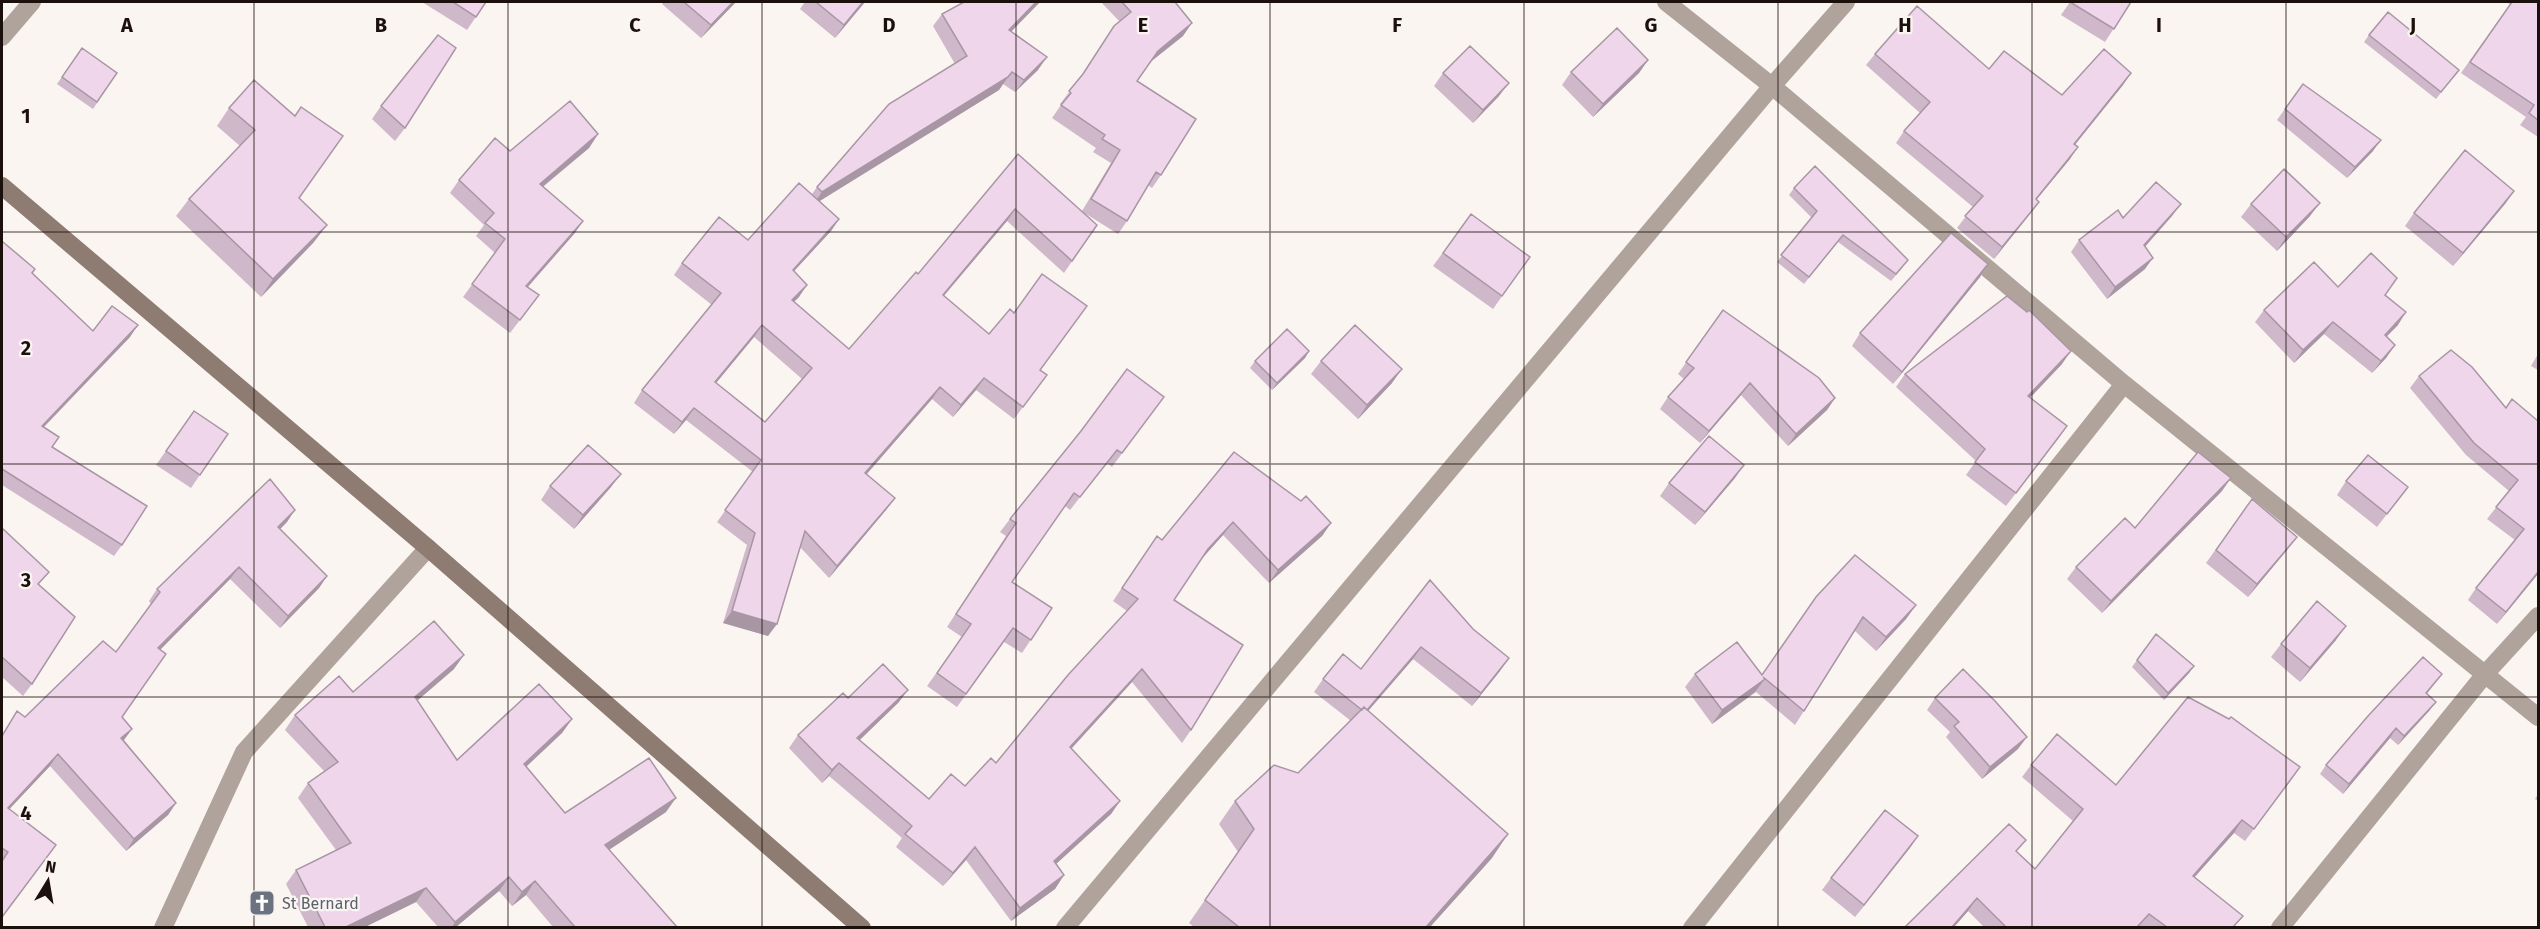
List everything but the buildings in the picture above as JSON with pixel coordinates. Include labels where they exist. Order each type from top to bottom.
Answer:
[{"type":"street","points":[[2,37],[32,2]]},
{"type":"street","points":[[1666,2],[1772,86],[2124,384],[2538,717]]},
{"type":"street","points":[[1065,927],[1772,86],[1846,2]]},
{"type":"street","points":[[2,186],[428,548],[862,927]]},
{"type":"street","points":[[1692,927],[2124,384]]},
{"type":"street","points":[[163,927],[244,752],[428,548]]},
{"type":"street","points":[[2280,927],[2486,674],[2538,616]]},
{"type":"place","name":"St Bernard","points":[[262,903]]}]
